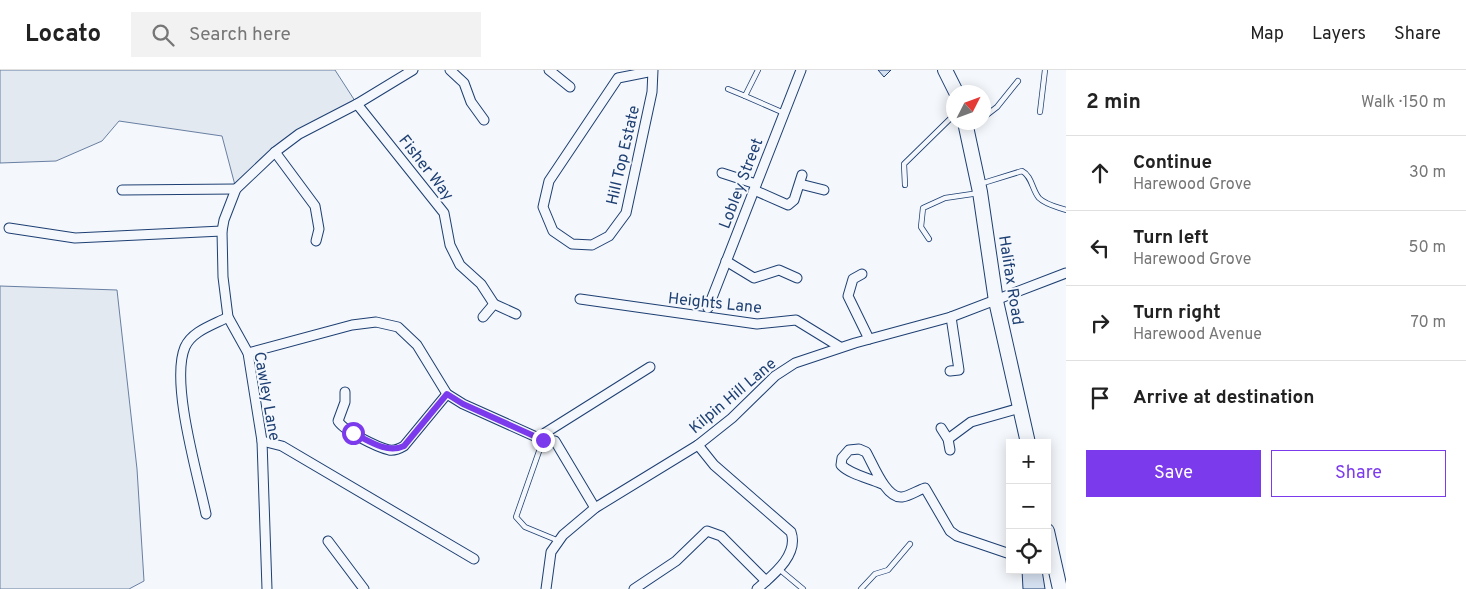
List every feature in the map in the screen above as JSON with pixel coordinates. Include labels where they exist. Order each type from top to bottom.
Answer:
[{"type":"main road","points":[[945,70],[952,85]]},
{"type":"main road","name":"Halifax Road","points":[[971,130],[996,301],[1027,439]]},
{"type":"main road","points":[[1051,565],[1060,589]]},
{"type":"street","name":"Cawley Lane","points":[[267,589],[262,441],[248,353],[228,317],[223,277],[222,231],[236,189],[275,152],[299,134],[357,104],[413,70]]},
{"type":"street","points":[[450,70],[464,83],[471,102],[484,120]]},
{"type":"street","points":[[550,70],[570,86]]},
{"type":"street","name":"Hill Top Estate","points":[[653,70],[652,92],[626,212],[610,236],[592,245],[572,244],[553,232],[543,207],[549,181],[618,78],[653,70]]},
{"type":"street","name":"Lobley Street","points":[[708,308],[801,70]]},
{"type":"street","name":"Fisher Way","points":[[357,104],[444,213],[450,245],[460,265],[481,284],[494,304]]},
{"type":"street","points":[[275,152],[315,206],[323,230],[316,241]]},
{"type":"street","points":[[722,173],[788,204],[794,200],[801,180],[824,190]]},
{"type":"street","points":[[122,190],[236,189]]},
{"type":"street","points":[[9,228],[75,238],[222,231]]},
{"type":"street","points":[[726,261],[754,278],[779,270],[798,278]]},
{"type":"street","name":"Kilpin Hill Lane","points":[[546,589],[551,552],[581,519],[595,508],[698,445],[732,418],[775,376],[795,363],[869,339],[951,317],[1066,272]]},
{"type":"street","points":[[862,274],[853,279],[848,296],[869,339]]},
{"type":"street","name":"Heights Lane","points":[[580,300],[757,324],[796,320],[840,348]]},
{"type":"street","points":[[483,316],[494,304],[516,314]]},
{"type":"street","points":[[206,514],[182,400],[181,363],[185,346],[197,333],[228,317]]},
{"type":"street","points":[[950,371],[960,370],[951,317]]},
{"type":"street","points":[[248,353],[352,325],[376,322],[398,327],[417,346],[447,394],[463,404],[543,440],[555,441],[595,508]]},
{"type":"street","points":[[543,440],[546,433],[650,367]]},
{"type":"street","points":[[345,392],[346,402],[338,421],[341,426],[389,450],[397,450],[404,446],[447,394]]},
{"type":"street","points":[[948,439],[971,422],[1020,408]]},
{"type":"street","points":[[940,428],[948,439],[950,450]]},
{"type":"street","points":[[262,441],[282,446],[474,559]]},
{"type":"street","points":[[698,445],[714,465],[791,532],[794,542],[790,553],[757,589]]},
{"type":"street","points":[[882,484],[863,475],[848,472],[841,465],[842,458],[849,450],[866,452],[882,484],[893,495],[902,497],[925,488],[950,531],[958,536],[1006,553]]},
{"type":"street","points":[[634,589],[676,561],[707,531],[721,536],[766,581]]},
{"type":"street","points":[[328,542],[364,589]]},
{"type":"lane","points":[[745,96],[758,70]]},
{"type":"lane","points":[[1040,112],[1045,70]]},
{"type":"lane","points":[[991,112],[1018,82]]},
{"type":"lane","points":[[728,89],[784,113]]},
{"type":"lane","points":[[905,185],[904,164],[946,123]]},
{"type":"lane","points":[[929,239],[921,228],[923,208],[945,198],[980,188],[1022,171],[1027,174],[1039,198],[1044,202],[1066,210]]},
{"type":"lane","points":[[543,440],[516,516],[525,527],[559,541]]},
{"type":"lane","points":[[861,589],[875,574],[888,570],[910,544]]},
{"type":"lane","points":[[778,568],[803,589]]},
{"type":"shaded area","points":[[0,70],[335,70],[357,104],[299,134],[236,189],[222,136],[119,121],[102,141],[56,161],[0,163]]},
{"type":"shaded area","points":[[0,286],[117,290],[137,469],[144,581],[129,589],[0,589]]},
{"type":"building","points":[[878,70],[891,70],[884,77]]},
{"type":"building","points":[[1022,574],[1043,574],[1045,589],[1023,589]]},
{"type":"route","points":[[353,433],[389,450],[397,450],[404,446],[447,394],[463,404],[543,440]]}]
